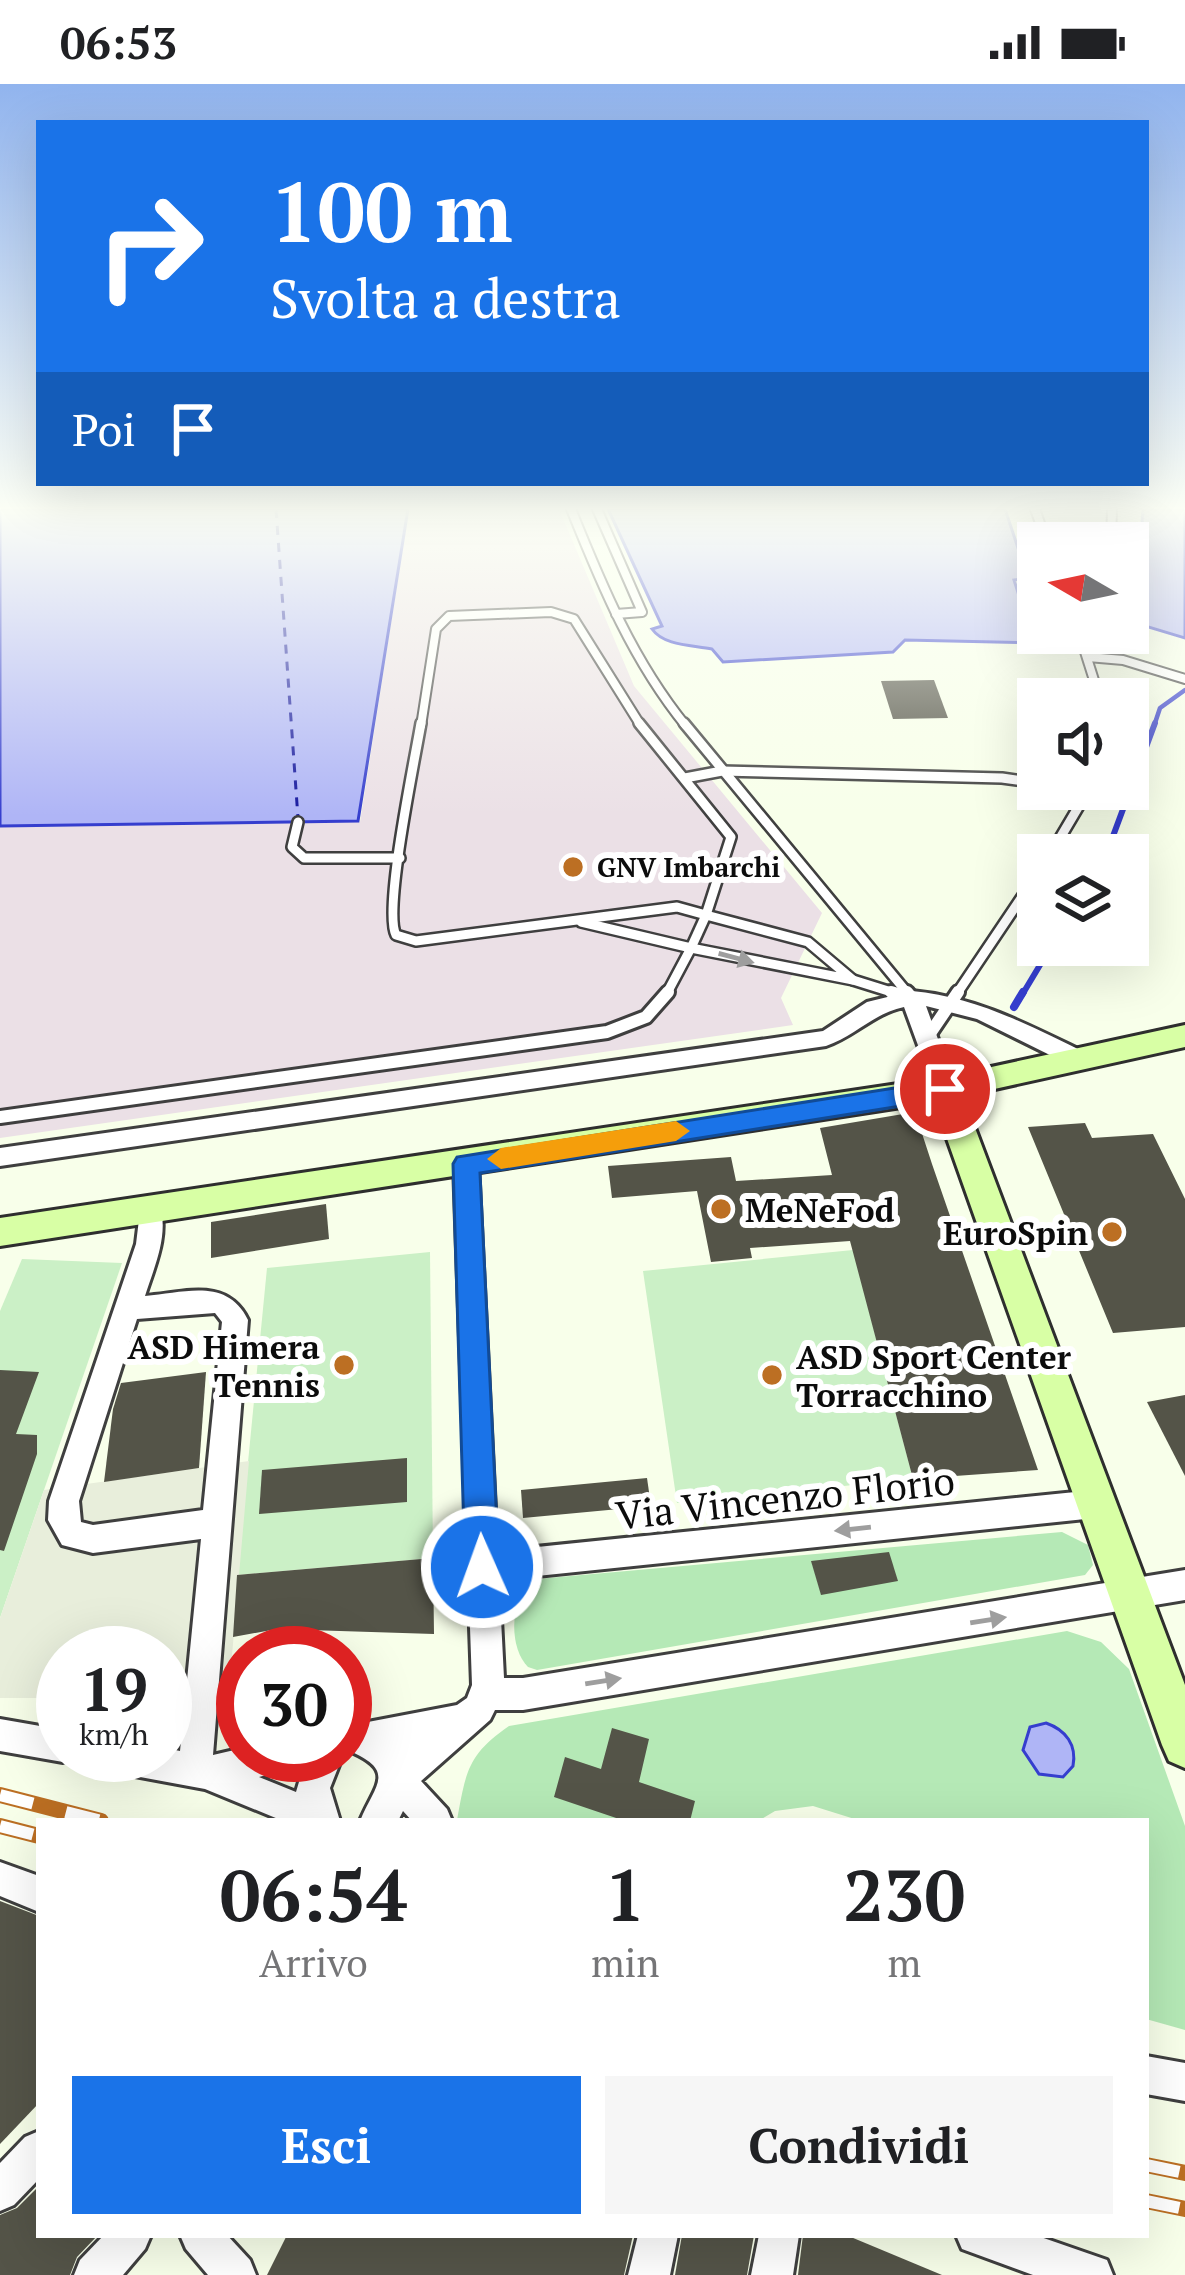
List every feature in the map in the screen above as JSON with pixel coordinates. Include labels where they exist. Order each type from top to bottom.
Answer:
[{"type":"street","points":[[912,998],[1185,1745]]},
{"type":"street","points":[[0,1156],[826,1038],[877,1006],[912,998],[952,1003],[1080,1060]]},
{"type":"street","points":[[0,1232],[945,1089],[1185,1036]]},
{"type":"street","points":[[380,1818],[398,1780],[479,1709],[488,1694],[466,1164]]},
{"type":"street","points":[[150,1210],[149,1244],[64,1501],[66,1529],[93,1539],[216,1523]]},
{"type":"street","points":[[126,1309],[206,1301],[232,1312],[235,1325],[216,1523],[201,1771]]},
{"type":"street","name":"Via Vincenzo Florio","points":[[482,1567],[1095,1504]]},
{"type":"street","points":[[488,1694],[523,1694],[1185,1585]]},
{"type":"street","points":[[372,1738],[463,1720]]},
{"type":"street","points":[[0,1735],[36,1741]]},
{"type":"street","points":[[372,1741],[390,1755],[398,1780],[432,1818]]},
{"type":"street","points":[[201,1771],[216,1768]]},
{"type":"street","points":[[192,1769],[316,1818]]},
{"type":"street","points":[[313,1782],[322,1818]]},
{"type":"street","points":[[0,1880],[36,1893]]},
{"type":"street","points":[[1149,2075],[1185,2082]]},
{"type":"street","points":[[0,2191],[36,2154]]},
{"type":"street","points":[[95,2275],[128,2238]]},
{"type":"street","points":[[203,2238],[231,2272]]},
{"type":"street","points":[[649,2275],[657,2238]]},
{"type":"street","points":[[772,2275],[778,2238]]},
{"type":"street","points":[[984,2238],[1082,2273]]},
{"type":"lane","points":[[643,611],[616,614],[651,683],[912,998]]},
{"type":"lane","points":[[0,1117],[607,1032],[652,1012],[689,946],[704,915],[730,862],[730,837],[630,712],[574,619],[551,612],[449,616],[436,629],[400,859],[391,926],[401,939],[416,941],[677,908],[704,915],[808,942],[853,980]]},
{"type":"lane","points":[[1091,654],[1183,679]]},
{"type":"lane","points":[[685,778],[722,771],[1017,780]]},
{"type":"lane","points":[[298,822],[292,847],[304,858],[400,859]]},
{"type":"lane","points":[[927,1039],[1017,905]]},
{"type":"lane","points":[[581,922],[793,973],[853,980],[912,998]]},
{"type":"shaded area","points":[[393,611],[602,611],[634,686],[822,913],[781,998],[793,1025],[0,1138],[0,827],[360,822]]},
{"type":"shaded area","points":[[249,1461],[235,1626],[216,1626],[216,1701],[192,1700],[192,1626],[36,1626],[36,1698],[0,1698],[0,1618],[44,1490]]},
{"type":"green space","name":"ASD Sport Center Torracchino","points":[[853,1250],[913,1479],[677,1503],[643,1271]]},
{"type":"green space","name":"ASD Himera Tennis","points":[[430,1252],[433,1558],[237,1575],[267,1268]]},
{"type":"green space","points":[[22,1259],[122,1263],[0,1618],[0,1311]]},
{"type":"green space","points":[[1062,1532],[1088,1545],[1093,1565],[1085,1575],[537,1670],[521,1658],[514,1633],[521,1595],[537,1579]]},
{"type":"green space","points":[[1067,1631],[1101,1642],[1129,1669],[1185,1826],[1185,2030],[1149,2020],[1149,1818],[851,1818],[813,1806],[775,1811],[763,1818],[457,1818],[476,1756],[509,1726]]},
{"type":"water","points":[[0,611],[392,611],[358,821],[0,826]]},
{"type":"water","points":[[655,611],[1017,611],[1017,642],[905,640],[893,652],[723,662],[712,649],[671,642],[652,629],[662,626]]},
{"type":"water","points":[[1149,611],[1185,611],[1185,638],[1149,627]]},
{"type":"water","points":[[1046,1723],[1064,1734],[1071,1745],[1073,1766],[1063,1777],[1039,1774],[1023,1750],[1030,1727]]},
{"type":"building","points":[[934,680],[948,718],[893,719],[881,681]]},
{"type":"building","points":[[915,1112],[1038,1470],[913,1479],[850,1241],[750,1248],[752,1258],[711,1262],[697,1191],[612,1198],[608,1166],[731,1157],[736,1181],[832,1175],[820,1128]]},
{"type":"building","points":[[1085,1123],[1092,1138],[1153,1134],[1185,1199],[1185,1327],[1113,1333],[1028,1127]]},
{"type":"building","points":[[326,1204],[329,1239],[211,1258],[211,1222]]},
{"type":"building","points":[[0,1370],[39,1372],[16,1434],[37,1435],[37,1454],[4,1551],[0,1550]]},
{"type":"building","points":[[206,1372],[199,1468],[104,1482],[121,1383]]},
{"type":"building","points":[[1185,1395],[1185,1476],[1147,1402]]},
{"type":"building","points":[[407,1458],[407,1502],[259,1514],[262,1470]]},
{"type":"building","points":[[647,1478],[651,1506],[523,1518],[521,1490]]},
{"type":"building","points":[[889,1552],[898,1581],[821,1595],[811,1561]]},
{"type":"building","points":[[433,1558],[434,1634],[372,1632],[372,1626],[234,1626],[237,1575]]},
{"type":"building","points":[[612,1728],[649,1739],[639,1782],[695,1801],[691,1818],[616,1818],[554,1797],[565,1757],[601,1769]]},
{"type":"building","points":[[0,1901],[36,1915],[36,2106],[0,2144]]},
{"type":"building","points":[[36,2189],[36,2238],[95,2238],[77,2257],[70,2275],[0,2275],[0,2215],[17,2208]]},
{"type":"building","points":[[286,2238],[632,2238],[624,2275],[267,2275]]},
{"type":"building","points":[[681,2238],[753,2238],[747,2275],[675,2275]]},
{"type":"building","points":[[803,2238],[853,2238],[942,2275],[798,2275]]},
{"type":"waterway","points":[[1155,723],[1160,708],[1185,690]]},
{"type":"waterway","points":[[1114,834],[1155,723]]},
{"type":"waterway","points":[[1022,995],[1039,966]]},
{"type":"waterway","points":[[1014,1007],[1023,992]]},
{"type":"ferry route","points":[[283,611],[298,818]]},
{"type":"railway","points":[[0,1795],[89,1818]]},
{"type":"railway","points":[[0,1826],[36,1835]]},
{"type":"railway","points":[[1149,2166],[1185,2173]]},
{"type":"railway","points":[[1149,2202],[1185,2209]]},
{"type":"slow traffic","points":[[501,1159],[676,1131]]},
{"type":"place","name":"GNV Imbarchi","points":[[573,867]]},
{"type":"place","name":"MeNeFod","points":[[721,1209]]},
{"type":"place","name":"EuroSpin","points":[[1112,1232]]},
{"type":"place","name":"ASD Himera Tennis","points":[[344,1365]]},
{"type":"place","name":"ASD Sport Center Torracchino","points":[[772,1375]]},
{"type":"route","points":[[482,1567],[466,1164],[945,1089]]}]
